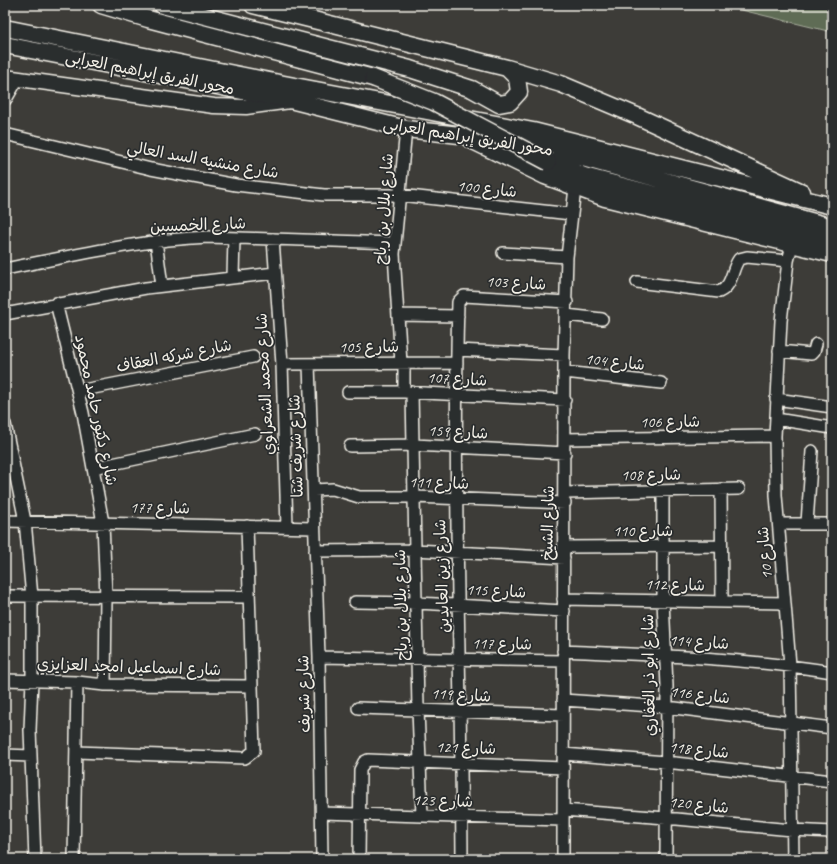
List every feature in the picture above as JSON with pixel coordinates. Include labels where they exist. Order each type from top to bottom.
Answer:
[{"type":"main road","points":[[101,5],[148,19],[373,78],[434,102],[548,162],[584,176],[832,241]]},
{"type":"main road","points":[[162,5],[410,69],[472,89],[503,104],[513,100],[520,87],[517,78],[507,68]]},
{"type":"main road","points":[[253,5],[507,68],[548,80],[589,95],[763,173],[829,206]]},
{"type":"main road","name":"محور الفريق إبراهيم العرابى","points":[[5,28],[406,108],[505,125],[566,138],[829,206]]},
{"type":"main road","name":"محور الفريق إبراهيم العرابى","points":[[5,45],[294,100],[406,129],[504,140],[543,147],[832,227]]},
{"type":"main road","points":[[406,108],[414,89],[413,76],[410,69]]},
{"type":"main road","points":[[462,136],[517,163],[575,188],[620,203],[832,254]]},
{"type":"street","points":[[5,98],[10,78],[214,106],[257,106],[294,100]]},
{"type":"street","name":"شارع بلال بن رباح","points":[[406,129],[394,254],[402,363],[408,392],[414,445],[418,709],[422,816]]},
{"type":"street","name":"شارع منشيه السد العالي","points":[[5,134],[151,169],[236,185],[324,195],[400,195]]},
{"type":"street","name":"شارع الشيخ","points":[[563,859],[563,656],[566,439],[564,355],[567,302],[567,257],[575,188]]},
{"type":"street","name":"شارع 100","points":[[400,195],[572,214]]},
{"type":"street","name":"شارع الخمسين","points":[[5,269],[156,241],[195,238],[395,243]]},
{"type":"street","points":[[233,277],[234,238]]},
{"type":"street","name":"شارع محمد الشعراوي","points":[[273,239],[282,364],[287,527]]},
{"type":"street","points":[[156,241],[162,286]]},
{"type":"street","name":"شارع 10","points":[[792,245],[788,261],[779,351],[775,436],[779,524],[790,665],[792,859]]},
{"type":"street","points":[[503,253],[567,257]]},
{"type":"street","points":[[637,282],[719,292],[725,289],[729,283],[734,266],[739,259],[747,257],[788,261]]},
{"type":"street","points":[[5,314],[162,286],[275,273]]},
{"type":"street","name":"شارع 103","points":[[464,296],[567,302]]},
{"type":"street","name":"شارع زين العابدين","points":[[462,859],[461,659],[457,553],[456,448],[458,302],[464,296]]},
{"type":"street","name":"شارع دكتور حامد محمود","points":[[56,304],[78,391],[94,468],[103,523],[106,596],[105,685]]},
{"type":"street","points":[[398,315],[458,316]]},
{"type":"street","points":[[566,315],[602,319]]},
{"type":"street","points":[[779,351],[811,354],[816,344]]},
{"type":"street","points":[[457,350],[564,355]]},
{"type":"street","name":"شارع شركه العقاف","points":[[78,391],[253,357]]},
{"type":"street","name":"شارع 105","points":[[282,364],[457,363]]},
{"type":"street","name":"شارع شريف شتا","points":[[309,364],[314,528]]},
{"type":"street","name":"شارع 104","points":[[565,372],[661,383]]},
{"type":"street","name":"شارع 107","points":[[348,392],[408,392],[565,400]]},
{"type":"street","points":[[776,399],[832,407]]},
{"type":"street","points":[[776,419],[832,428]]},
{"type":"street","points":[[5,424],[25,521],[32,597],[32,680],[30,730],[35,859]]},
{"type":"street","points":[[94,468],[255,434]]},
{"type":"street","name":"شارع 106","points":[[566,439],[775,436]]},
{"type":"street","name":"شارع 159","points":[[350,446],[414,445],[565,453]]},
{"type":"street","points":[[807,523],[812,451]]},
{"type":"street","name":"شارع 111","points":[[314,490],[333,489],[359,497],[415,497],[456,500],[565,498]]},
{"type":"street","points":[[721,489],[722,602]]},
{"type":"street","name":"شارع 108","points":[[565,498],[663,491],[739,489]]},
{"type":"street","name":"شارع ابو ذر الغفاري","points":[[663,491],[663,601],[667,707],[666,859]]},
{"type":"street","name":"شارع 177","points":[[5,521],[314,528]]},
{"type":"street","points":[[779,524],[832,524]]},
{"type":"street","points":[[76,752],[245,758],[254,751],[248,597],[247,526]]},
{"type":"street","name":"شارع شريف","points":[[314,528],[319,657],[322,859]]},
{"type":"street","name":"شارع 110","points":[[315,551],[415,550],[457,553],[564,553],[664,547],[721,546]]},
{"type":"street","points":[[5,596],[248,597]]},
{"type":"street","name":"شارع 112","points":[[564,599],[785,603]]},
{"type":"street","name":"شارع 115","points":[[354,602],[416,602],[564,611]]},
{"type":"street","name":"شارع 117","points":[[319,657],[461,659],[563,656]]},
{"type":"street","name":"شارع 114","points":[[563,656],[666,656],[790,665],[832,672]]},
{"type":"street","name":"شارع اسماعيل امجد العزايزي","points":[[5,680],[77,682],[105,685],[251,686]]},
{"type":"street","points":[[74,859],[77,682]]},
{"type":"street","name":"شارع 116","points":[[563,700],[667,707],[832,728]]},
{"type":"street","name":"شارع 119","points":[[358,708],[418,709],[563,716]]},
{"type":"street","name":"شارع 118","points":[[563,754],[666,762],[792,775],[832,781]]},
{"type":"street","points":[[5,755],[31,756]]},
{"type":"street","name":"شارع 121","points":[[361,814],[360,770],[364,762],[368,760],[563,768]]},
{"type":"street","name":"شارع 123","points":[[322,813],[462,818],[562,815]]},
{"type":"street","points":[[360,859],[361,814]]},
{"type":"street","name":"شارع 120","points":[[562,815],[666,818],[792,830],[832,832]]},
{"type":"green space","points":[[720,5],[832,5],[832,32],[725,6]]}]
